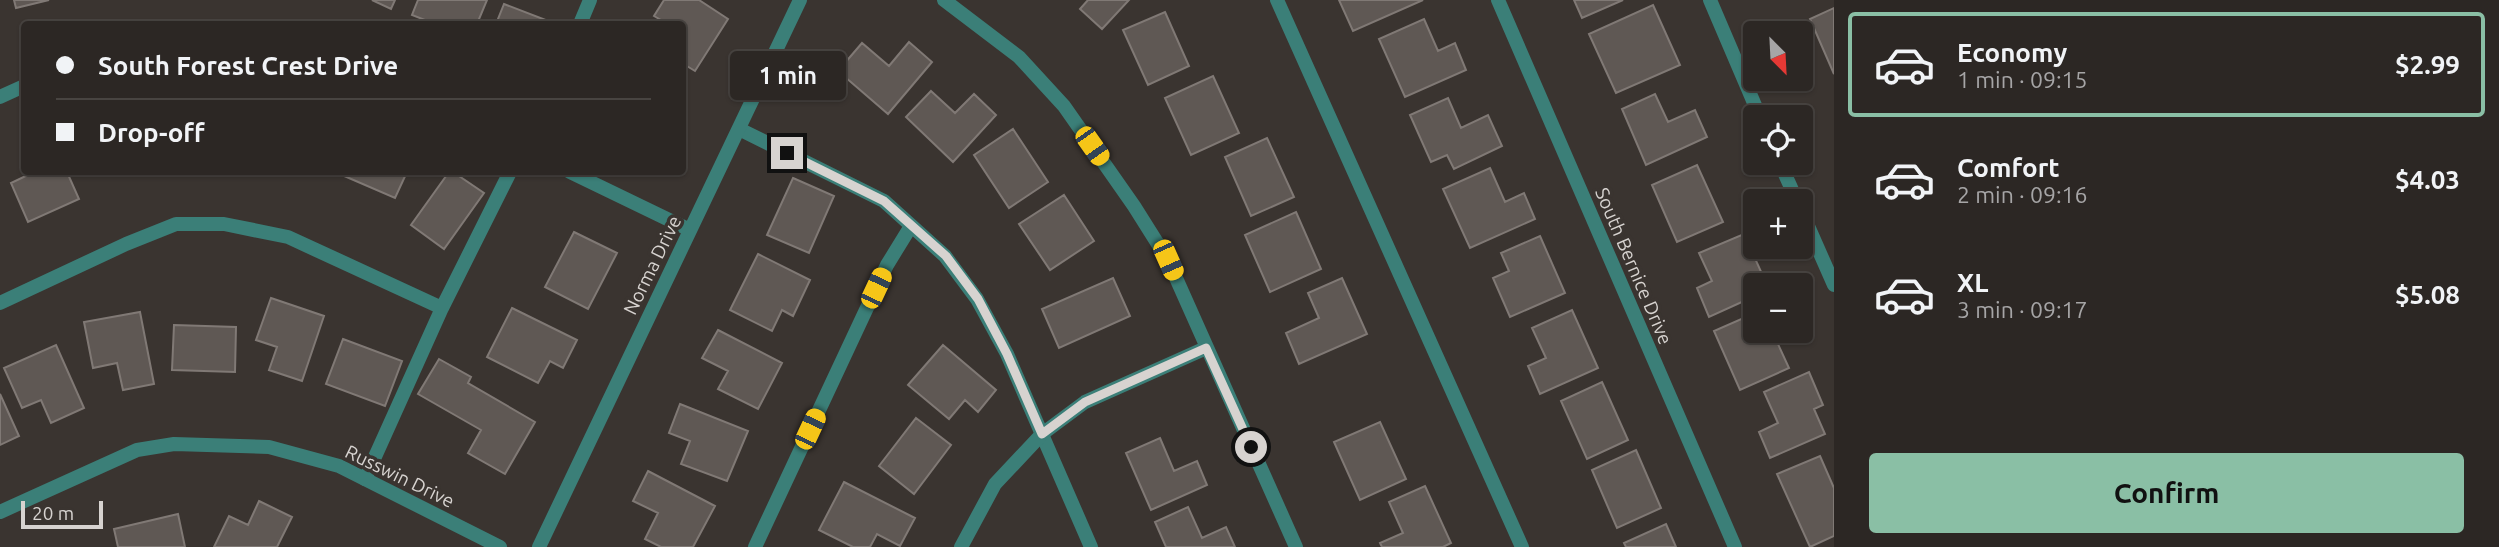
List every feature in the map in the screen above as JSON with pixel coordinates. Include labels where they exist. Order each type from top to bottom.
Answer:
[{"type":"street","points":[[581,21],[590,0]]},
{"type":"street","name":"Norma Drive","points":[[539,547],[800,0]]},
{"type":"street","points":[[944,0],[1019,57],[1064,106],[1134,206],[1168,260],[1296,547]]},
{"type":"street","points":[[1277,0],[1522,547]]},
{"type":"street","name":"South Bernice Drive","points":[[1498,0],[1735,547]]},
{"type":"street","points":[[1710,0],[1755,105]]},
{"type":"street","points":[[0,97],[21,87]]},
{"type":"street","points":[[738,129],[884,201],[946,256],[978,299],[1007,354],[1091,547]]},
{"type":"street","points":[[365,479],[442,308],[508,175]]},
{"type":"street","points":[[575,175],[690,230]]},
{"type":"street","points":[[0,303],[126,244],[176,224],[224,224],[288,237],[442,308]]},
{"type":"street","points":[[755,547],[887,265],[911,226]]},
{"type":"street","points":[[1813,237],[1834,285]]},
{"type":"street","points":[[961,547],[995,484],[1042,434],[1085,402],[1206,348]]},
{"type":"street","name":"Russwin Drive","points":[[0,512],[137,450],[174,444],[269,447],[340,466],[500,547]]},
{"type":"building","points":[[14,0],[49,0],[16,8]]},
{"type":"building","points":[[372,0],[395,0],[391,9]]},
{"type":"building","points":[[418,0],[487,0],[478,21],[427,21],[412,15]]},
{"type":"building","points":[[664,0],[699,0],[728,19],[695,71],[686,65],[686,21],[663,21],[654,16]]},
{"type":"building","points":[[1088,0],[1129,0],[1102,29],[1080,9]]},
{"type":"building","points":[[1339,0],[1423,0],[1353,31]]},
{"type":"building","points":[[1574,0],[1623,0],[1582,18]]},
{"type":"building","points":[[504,4],[548,21],[497,21]]},
{"type":"building","points":[[1653,5],[1680,65],[1616,93],[1589,34]]},
{"type":"building","points":[[1834,8],[1834,74],[1813,21],[1810,19]]},
{"type":"building","points":[[1165,12],[1189,66],[1148,85],[1123,30]]},
{"type":"building","points":[[1424,19],[1438,51],[1455,43],[1466,70],[1405,97],[1379,39]]},
{"type":"building","points":[[909,42],[932,62],[888,114],[838,71],[862,43],[889,66]]},
{"type":"building","points":[[1213,76],[1239,133],[1191,155],[1165,98]]},
{"type":"building","points":[[931,91],[955,113],[974,94],[996,115],[953,162],[906,117]]},
{"type":"building","points":[[1655,94],[1668,122],[1695,110],[1707,137],[1646,165],[1622,109]]},
{"type":"building","points":[[1448,98],[1461,128],[1488,115],[1502,146],[1454,169],[1447,155],[1431,162],[1410,115]]},
{"type":"building","points":[[1013,129],[1048,182],[1009,208],[974,155]]},
{"type":"building","points":[[1267,138],[1294,197],[1251,216],[1225,157]]},
{"type":"building","points":[[1697,165],[1723,222],[1677,242],[1652,185]]},
{"type":"building","points":[[1490,168],[1505,202],[1524,193],[1535,219],[1470,248],[1443,189]]},
{"type":"building","points":[[28,175],[68,175],[79,199],[28,222],[11,183]]},
{"type":"building","points":[[342,175],[406,175],[395,198]]},
{"type":"building","points":[[447,175],[457,175],[484,193],[444,249],[411,225]]},
{"type":"building","points":[[793,178],[834,196],[809,253],[767,235]]},
{"type":"building","points":[[1064,195],[1094,241],[1050,270],[1019,224]]},
{"type":"building","points":[[1296,212],[1321,269],[1270,292],[1245,235]]},
{"type":"building","points":[[574,232],[617,253],[588,309],[545,287]]},
{"type":"building","points":[[1743,234],[1743,259],[1755,259],[1762,273],[1743,273],[1743,301],[1709,317],[1697,288],[1712,281],[1699,253]]},
{"type":"building","points":[[1540,236],[1565,293],[1510,317],[1493,278],[1509,271],[1501,253]]},
{"type":"building","points":[[758,254],[810,280],[793,316],[782,310],[772,331],[730,310]]},
{"type":"building","points":[[1113,278],[1130,316],[1059,348],[1042,309]]},
{"type":"building","points":[[1342,278],[1367,334],[1299,364],[1286,333],[1319,318],[1308,293]]},
{"type":"building","points":[[271,298],[324,316],[302,381],[269,370],[277,347],[256,340]]},
{"type":"building","points":[[512,308],[577,340],[563,368],[550,361],[538,383],[487,357]]},
{"type":"building","points":[[1572,310],[1598,368],[1540,394],[1528,366],[1546,358],[1532,328]]},
{"type":"building","points":[[140,312],[154,384],[123,390],[117,363],[93,368],[84,322]]},
{"type":"building","points":[[1743,318],[1743,343],[1778,343],[1789,368],[1740,390],[1714,331]]},
{"type":"building","points":[[174,325],[236,327],[235,372],[172,370]]},
{"type":"building","points":[[718,330],[782,363],[758,409],[718,389],[728,371],[702,358]]},
{"type":"building","points":[[343,339],[402,361],[385,406],[326,384]]},
{"type":"building","points":[[56,345],[84,408],[51,423],[41,400],[22,408],[4,368]]},
{"type":"building","points":[[943,345],[996,390],[978,412],[965,400],[949,419],[908,385]]},
{"type":"building","points":[[439,359],[471,377],[468,383],[535,422],[505,474],[468,453],[481,430],[418,394]]},
{"type":"building","points":[[1809,372],[1823,405],[1814,409],[1825,434],[1770,458],[1759,432],[1778,423],[1764,392]]},
{"type":"building","points":[[1602,382],[1628,440],[1587,459],[1561,401]]},
{"type":"building","points":[[0,394],[19,436],[0,445]]},
{"type":"building","points":[[680,404],[748,431],[727,481],[681,464],[690,441],[669,433]]},
{"type":"building","points":[[916,418],[951,445],[914,494],[879,466]]},
{"type":"building","points":[[1380,422],[1406,479],[1360,500],[1334,442]]},
{"type":"building","points":[[1160,438],[1174,471],[1197,461],[1207,485],[1151,510],[1126,453]]},
{"type":"building","points":[[1636,450],[1661,508],[1617,528],[1592,470]]},
{"type":"building","points":[[1820,456],[1834,488],[1834,536],[1810,547],[1777,474]]},
{"type":"building","points":[[648,471],[715,506],[693,547],[661,547],[645,539],[658,513],[633,501]]},
{"type":"building","points":[[844,482],[915,518],[900,546],[877,534],[870,547],[853,547],[819,530]]},
{"type":"building","points":[[1425,486],[1451,543],[1443,547],[1382,547],[1380,543],[1403,533],[1389,502]]},
{"type":"building","points":[[259,501],[292,517],[277,547],[214,547],[229,516],[248,525]]},
{"type":"building","points":[[1188,507],[1202,538],[1226,527],[1235,547],[1166,547],[1155,522]]},
{"type":"building","points":[[178,514],[185,547],[118,547],[114,529]]},
{"type":"building","points":[[1666,524],[1676,547],[1626,547],[1624,543]]},
{"type":"route","points":[[787,153],[884,201],[946,256],[978,299],[1007,354],[1042,434],[1085,402],[1206,348],[1251,447]]}]
